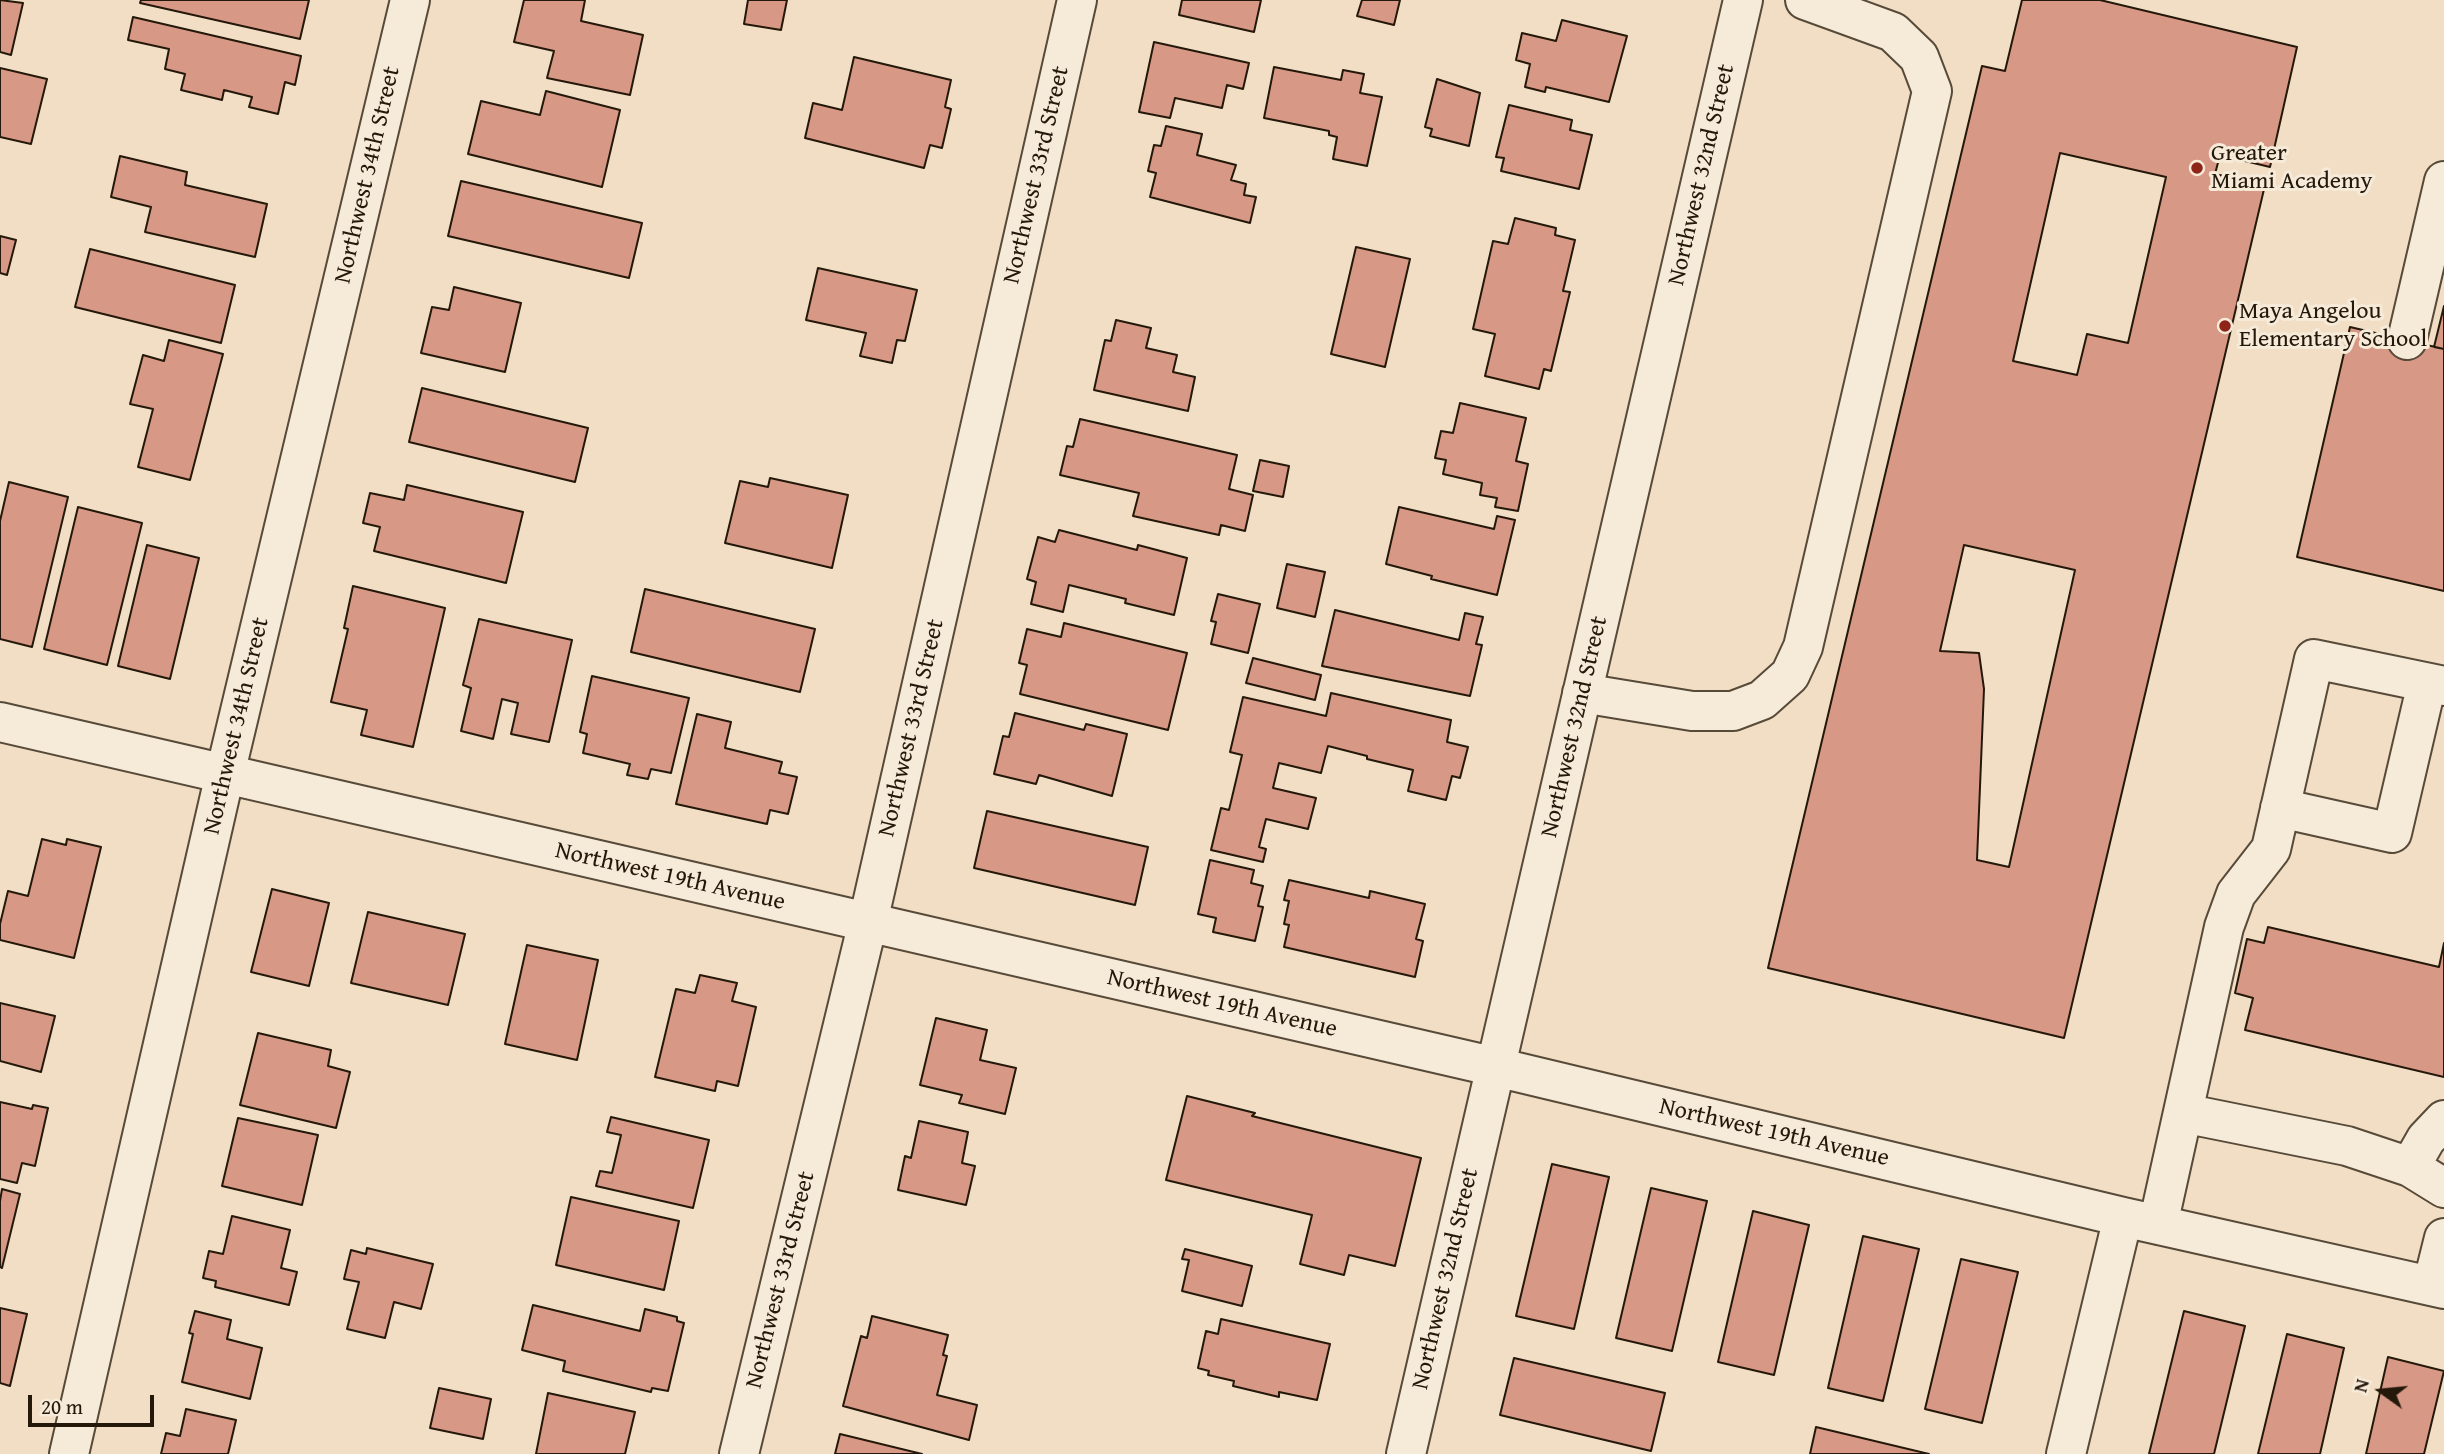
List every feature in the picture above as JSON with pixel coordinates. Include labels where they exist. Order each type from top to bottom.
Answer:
[{"type":"street","name":"Northwest 34th Street","points":[[69,1454],[225,774],[410,0]]},
{"type":"street","name":"Northwest 33rd Street","points":[[739,1454],[868,922],[1077,0]]},
{"type":"street","name":"Northwest 32nd Street","points":[[1406,1454],[1743,0]]},
{"type":"street","points":[[1583,693],[1692,712],[1734,711],[1762,700],[1790,675],[1803,647],[1932,91],[1919,57],[1893,32],[1805,0]]},
{"type":"street","points":[[2407,340],[2444,181]]},
{"type":"street","points":[[2066,1454],[2141,1221],[2183,1113],[2224,927],[2236,894],[2271,849],[2280,808],[2314,659],[2436,684],[2392,833],[2280,808]]},
{"type":"street","name":"Northwest 19th Avenue","points":[[0,722],[1496,1066],[2141,1221],[2438,1287]]},
{"type":"street","points":[[2183,1113],[2347,1146],[2410,1167],[2444,1188]]},
{"type":"street","points":[[2410,1167],[2427,1139],[2444,1120]]},
{"type":"street","points":[[2438,1287],[2444,1238]]},
{"type":"building","points":[[0,0],[23,3],[11,55],[0,52]]},
{"type":"building","points":[[141,0],[309,0],[300,39],[140,3]]},
{"type":"building","points":[[524,0],[585,0],[581,21],[643,35],[630,95],[547,78],[554,51],[514,42]]},
{"type":"building","points":[[748,0],[787,0],[781,30],[744,24]]},
{"type":"building","points":[[1182,0],[1261,0],[1254,32],[1179,15]]},
{"type":"building","points":[[1362,0],[1400,0],[1394,25],[1357,16]]},
{"type":"building","points":[[2022,0],[2100,0],[2297,47],[2270,167],[2220,155],[2215,174],[2265,185],[2064,1038],[1768,968],[1982,66],[2005,71]],"holes":[[[2060,153],[2166,177],[2128,343],[2087,334],[2077,375],[2013,361]],[[1964,545],[2075,570],[2009,867],[1977,860],[1984,689],[1979,653],[1940,651]]]},
{"type":"building","points":[[133,17],[301,56],[295,85],[285,82],[278,114],[249,107],[252,97],[224,90],[222,100],[181,90],[185,74],[165,69],[169,49],[128,40]]},
{"type":"building","points":[[1562,20],[1627,36],[1609,102],[1546,87],[1545,92],[1525,87],[1530,64],[1516,60],[1522,33],[1556,41]]},
{"type":"building","points":[[1154,42],[1249,63],[1243,89],[1227,85],[1222,108],[1175,98],[1170,118],[1139,112]]},
{"type":"building","points":[[854,57],[951,80],[945,107],[951,109],[942,148],[930,145],[924,168],[805,138],[813,103],[842,110]]},
{"type":"building","points":[[1274,67],[1341,80],[1343,70],[1364,74],[1360,93],[1382,97],[1367,166],[1333,159],[1337,137],[1329,135],[1329,131],[1264,118]]},
{"type":"building","points":[[0,68],[47,79],[31,144],[0,137]]},
{"type":"building","points":[[1437,79],[1480,93],[1469,146],[1430,136],[1432,129],[1425,127]]},
{"type":"building","points":[[546,91],[620,110],[602,187],[468,154],[481,101],[540,115]]},
{"type":"building","points":[[1509,105],[1572,120],[1570,130],[1592,135],[1579,189],[1501,171],[1504,158],[1496,157]]},
{"type":"building","points":[[1166,126],[1202,134],[1197,155],[1236,165],[1231,180],[1246,184],[1244,195],[1256,197],[1250,223],[1150,197],[1156,173],[1148,171],[1154,145],[1161,146]]},
{"type":"building","points":[[120,156],[187,172],[185,185],[267,204],[255,257],[145,232],[151,207],[111,197]]},
{"type":"building","points":[[461,181],[642,223],[629,278],[448,236]]},
{"type":"building","points":[[1515,218],[1556,228],[1555,235],[1575,240],[1563,291],[1570,292],[1551,371],[1544,369],[1539,389],[1485,376],[1495,334],[1473,329],[1493,241],[1508,244]]},
{"type":"building","points":[[0,236],[16,240],[7,275],[0,273]]},
{"type":"building","points":[[1356,247],[1410,259],[1385,367],[1331,354]]},
{"type":"building","points":[[90,249],[235,285],[221,343],[75,307]]},
{"type":"building","points":[[818,268],[917,290],[905,341],[897,340],[892,363],[860,356],[866,333],[806,320]]},
{"type":"building","points":[[454,287],[521,303],[505,372],[421,353],[432,307],[449,310]]},
{"type":"building","points":[[2444,306],[2444,349],[2434,347]]},
{"type":"building","points":[[1116,320],[1151,328],[1146,348],[1177,355],[1173,372],[1195,377],[1188,411],[1094,390],[1105,340],[1111,341]]},
{"type":"building","points":[[2350,327],[2444,349],[2444,591],[2297,557]]},
{"type":"building","points":[[169,340],[223,354],[190,480],[138,467],[153,409],[130,404],[143,355],[164,361]]},
{"type":"building","points":[[422,388],[588,428],[575,482],[409,442]]},
{"type":"building","points":[[1460,403],[1526,418],[1516,461],[1528,464],[1518,511],[1495,507],[1497,498],[1480,495],[1482,483],[1443,474],[1446,460],[1435,458],[1441,431],[1453,433]]},
{"type":"building","points":[[1080,419],[1237,455],[1229,489],[1253,495],[1245,531],[1221,525],[1219,535],[1133,516],[1139,493],[1060,475],[1067,446],[1073,447]]},
{"type":"building","points":[[1260,460],[1289,466],[1283,497],[1253,491]]},
{"type":"building","points":[[770,478],[848,495],[832,568],[725,543],[740,481],[768,487]]},
{"type":"building","points":[[9,482],[68,497],[32,647],[0,639],[0,521]]},
{"type":"building","points":[[407,485],[523,512],[506,583],[374,551],[380,527],[363,523],[370,493],[404,500]]},
{"type":"building","points":[[78,507],[142,523],[107,665],[44,649]]},
{"type":"building","points":[[1399,507],[1494,529],[1497,516],[1515,520],[1497,595],[1431,579],[1432,576],[1386,564]]},
{"type":"building","points":[[1059,530],[1137,550],[1138,545],[1187,558],[1174,615],[1125,603],[1126,599],[1069,585],[1063,612],[1031,604],[1036,582],[1027,579],[1038,537],[1055,542]]},
{"type":"building","points":[[147,545],[199,558],[170,679],[118,666]]},
{"type":"building","points":[[1287,564],[1325,572],[1315,617],[1277,608]]},
{"type":"building","points":[[353,586],[445,608],[413,747],[361,735],[367,710],[331,702],[348,629],[344,628]]},
{"type":"building","points":[[645,589],[815,629],[800,692],[631,652]]},
{"type":"building","points":[[1218,594],[1260,604],[1248,653],[1211,644],[1216,622],[1211,621]]},
{"type":"building","points":[[1335,610],[1459,640],[1465,613],[1483,617],[1476,644],[1482,645],[1470,696],[1322,666]]},
{"type":"building","points":[[479,619],[572,640],[549,742],[511,734],[518,703],[502,699],[493,739],[461,731],[471,688],[463,685]]},
{"type":"building","points":[[1064,623],[1187,653],[1168,730],[1020,694],[1027,665],[1019,663],[1027,629],[1061,637]]},
{"type":"building","points":[[1253,658],[1321,675],[1315,700],[1246,683]]},
{"type":"building","points":[[592,676],[689,698],[671,773],[651,769],[648,779],[627,775],[630,764],[583,753],[587,734],[580,732]]},
{"type":"building","points":[[1331,693],[1451,720],[1447,742],[1468,747],[1460,778],[1452,776],[1446,800],[1408,791],[1413,770],[1328,746],[1321,773],[1279,763],[1273,788],[1316,798],[1308,829],[1266,819],[1259,847],[1266,849],[1263,862],[1211,850],[1221,808],[1229,810],[1242,755],[1230,752],[1243,697],[1326,716]]},
{"type":"building","points":[[1015,713],[1084,730],[1086,724],[1127,734],[1112,796],[1039,775],[1036,784],[994,774],[1003,736],[1009,737]]},
{"type":"building","points":[[697,714],[731,722],[725,748],[782,762],[779,773],[797,777],[788,814],[770,810],[767,824],[676,804]]},
{"type":"building","points":[[987,811],[1148,847],[1135,905],[974,868]]},
{"type":"building","points":[[42,839],[66,845],[67,839],[101,847],[74,958],[0,940],[0,924],[8,891],[28,896]]},
{"type":"building","points":[[1210,860],[1254,870],[1251,883],[1263,886],[1258,906],[1263,907],[1255,941],[1213,932],[1216,918],[1198,914]]},
{"type":"building","points":[[1289,880],[1369,898],[1370,891],[1425,904],[1416,939],[1423,941],[1415,977],[1284,947],[1289,925],[1284,924],[1289,901],[1284,900]]},
{"type":"building","points":[[272,889],[329,903],[309,986],[251,972]]},
{"type":"building","points":[[368,912],[465,934],[448,1005],[351,983]]},
{"type":"building","points":[[2268,927],[2439,967],[2444,943],[2444,1077],[2245,1030],[2253,998],[2235,993],[2247,939],[2264,943]]},
{"type":"building","points":[[527,945],[598,960],[577,1060],[505,1044]]},
{"type":"building","points":[[700,975],[737,983],[732,1001],[756,1007],[738,1086],[717,1081],[715,1091],[655,1077],[676,989],[695,993]]},
{"type":"building","points":[[0,1003],[55,1016],[41,1072],[0,1061]]},
{"type":"building","points":[[936,1018],[987,1030],[980,1060],[1016,1068],[1005,1114],[959,1103],[962,1095],[920,1085]]},
{"type":"building","points":[[258,1033],[331,1050],[328,1066],[350,1072],[336,1128],[240,1105]]},
{"type":"building","points":[[1187,1096],[1255,1113],[1252,1116],[1421,1158],[1395,1266],[1349,1255],[1344,1275],[1300,1264],[1312,1215],[1166,1180]]},
{"type":"building","points":[[0,1102],[32,1109],[33,1105],[48,1108],[35,1166],[22,1163],[17,1183],[0,1179]]},
{"type":"building","points":[[611,1117],[709,1140],[693,1208],[596,1186],[600,1171],[612,1173],[621,1135],[607,1132]]},
{"type":"building","points":[[238,1118],[318,1135],[302,1205],[222,1186]]},
{"type":"building","points":[[919,1121],[968,1132],[962,1163],[975,1166],[966,1205],[898,1190],[905,1156],[911,1158]]},
{"type":"building","points":[[1552,1164],[1609,1177],[1574,1329],[1516,1316]]},
{"type":"building","points":[[1651,1188],[1707,1201],[1672,1351],[1616,1338]]},
{"type":"building","points":[[2,1189],[20,1194],[2,1268],[0,1201]]},
{"type":"building","points":[[571,1197],[679,1221],[664,1290],[556,1265]]},
{"type":"building","points":[[1753,1211],[1809,1225],[1774,1375],[1718,1362]]},
{"type":"building","points":[[232,1216],[290,1230],[281,1268],[297,1272],[289,1305],[215,1287],[216,1281],[203,1278],[209,1251],[223,1254]]},
{"type":"building","points":[[1863,1236],[1919,1249],[1883,1401],[1828,1388]]},
{"type":"building","points":[[367,1248],[433,1264],[421,1309],[394,1302],[385,1338],[347,1329],[359,1282],[344,1279],[351,1250],[366,1254]]},
{"type":"building","points":[[1185,1249],[1252,1266],[1242,1306],[1182,1291],[1189,1260],[1182,1259]]},
{"type":"building","points":[[1961,1259],[2018,1272],[1982,1423],[1925,1409]]},
{"type":"building","points":[[533,1305],[640,1331],[645,1309],[677,1317],[677,1321],[684,1323],[668,1391],[652,1388],[651,1392],[563,1371],[565,1361],[522,1350]]},
{"type":"building","points":[[0,1308],[27,1314],[10,1386],[0,1383]]},
{"type":"building","points":[[195,1311],[231,1320],[227,1339],[262,1348],[250,1399],[182,1382],[193,1334],[189,1333]]},
{"type":"building","points":[[2184,1311],[2245,1326],[2214,1454],[2149,1454]]},
{"type":"building","points":[[872,1316],[948,1335],[943,1355],[947,1356],[937,1395],[977,1405],[969,1440],[843,1406],[861,1336],[867,1338]]},
{"type":"building","points":[[1221,1319],[1330,1344],[1317,1400],[1279,1392],[1279,1397],[1233,1386],[1234,1381],[1208,1375],[1209,1371],[1198,1368],[1206,1331],[1218,1334]]},
{"type":"building","points":[[2287,1334],[2344,1348],[2320,1454],[2258,1454]]},
{"type":"building","points":[[2388,1357],[2444,1371],[2424,1454],[2366,1454]]},
{"type":"building","points":[[1514,1358],[1665,1393],[1651,1451],[1500,1415]]},
{"type":"building","points":[[439,1388],[491,1399],[483,1439],[430,1428]]},
{"type":"building","points":[[548,1393],[635,1412],[625,1454],[536,1454]]},
{"type":"building","points":[[186,1409],[236,1420],[228,1454],[161,1454],[166,1433],[180,1436]]},
{"type":"building","points":[[1816,1427],[1929,1454],[1810,1454]]},
{"type":"building","points":[[840,1434],[922,1454],[835,1454]]},
{"type":"place","name":"Greater Miami Academy","points":[[2197,168]]},
{"type":"place","name":"Maya Angelou Elementary School","points":[[2225,326]]}]
